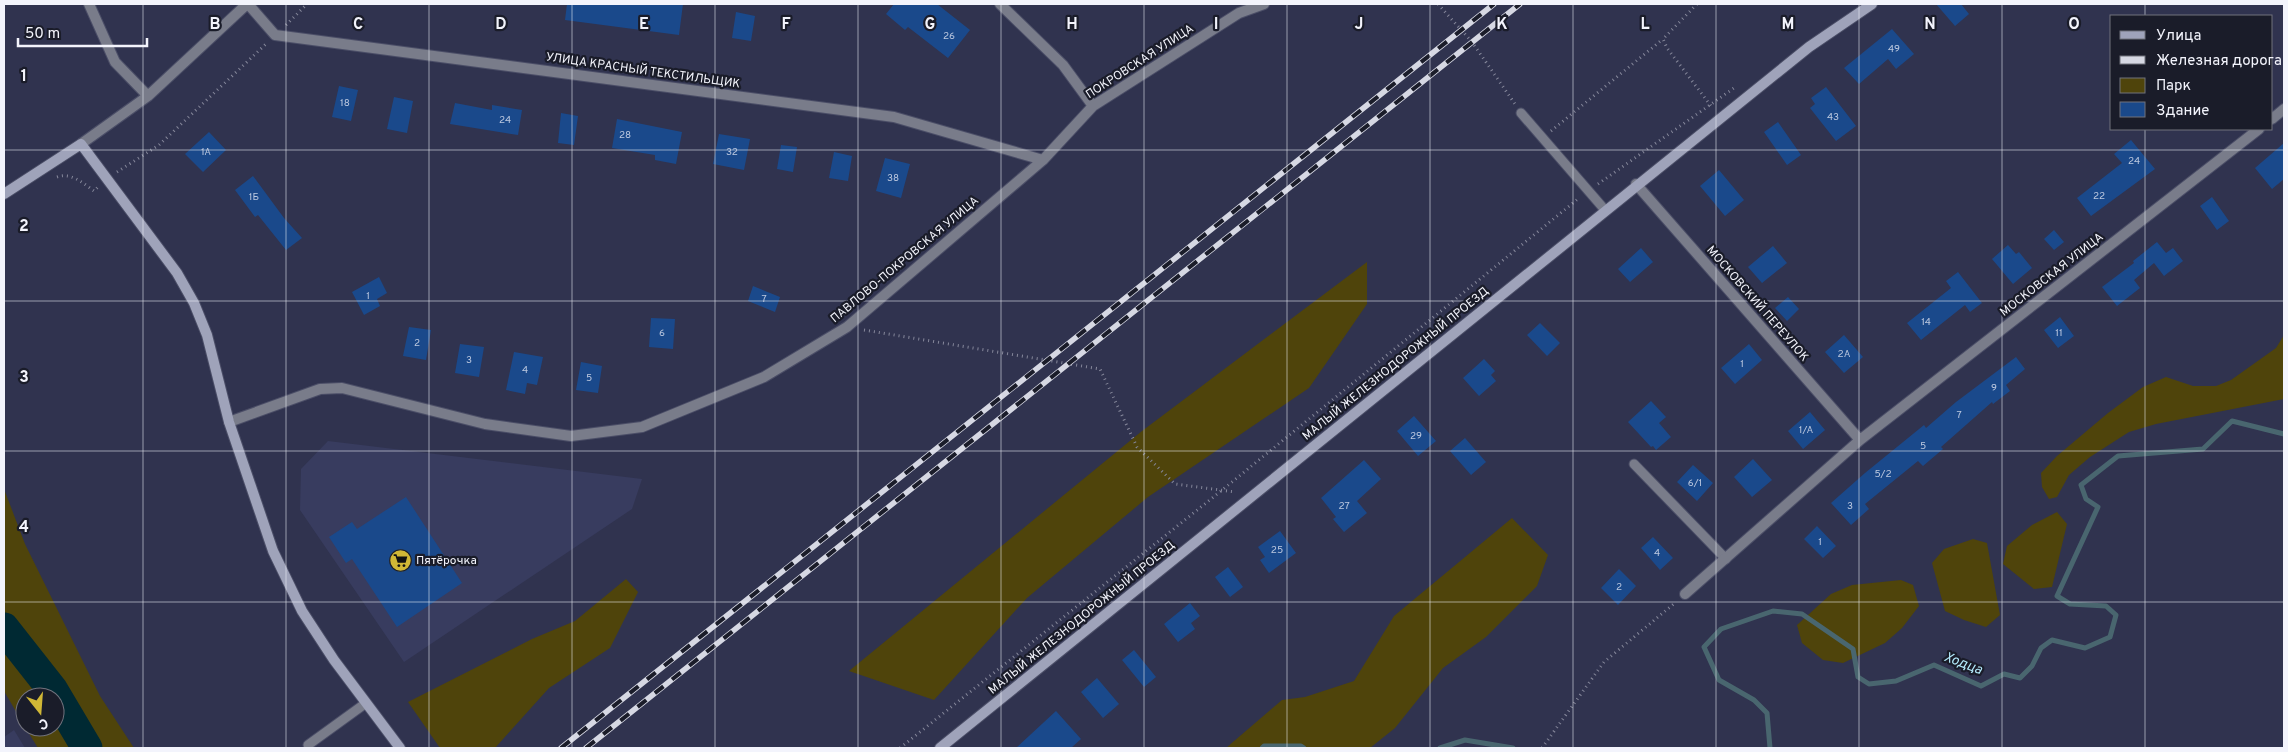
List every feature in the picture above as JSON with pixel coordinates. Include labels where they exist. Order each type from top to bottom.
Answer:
[{"type":"street","points":[[89,4],[115,62],[148,96]]},
{"type":"street","points":[[4,194],[81,144],[148,96],[248,4],[276,35]]},
{"type":"street","points":[[1000,4],[1063,65],[1093,106]]},
{"type":"street","name":"ПОКРОВСКАЯ УЛИЦА","points":[[1043,160],[1093,106],[1239,13],[1264,4]]},
{"type":"street","name":"МАЛЫЙ ЖЕЛЕЗНОДОРОЖНЫЙ ПРОЕЗД","points":[[940,748],[1255,495],[1636,184],[1809,46],[1872,4]]},
{"type":"street","name":"УЛИЦА КРАСНЫЙ ТЕКСТИЛЬЩИК","points":[[276,35],[894,117],[1043,160]]},
{"type":"street","points":[[2273,118],[2284,109]]},
{"type":"street","name":"МОСКОВСКАЯ УЛИЦА","points":[[1685,594],[1860,440],[2258,130]]},
{"type":"street","points":[[81,144],[177,273],[194,303],[207,335],[229,422],[273,551],[302,611],[334,660],[400,748]]},
{"type":"street","name":"ПАВЛОВО-ПОКРОВСКАЯ УЛИЦА","points":[[229,422],[320,389],[342,388],[485,424],[571,436],[642,427],[764,377],[847,327],[1043,160]]},
{"type":"street","name":"МОСКОВСКИЙ ПЕРЕУЛОК","points":[[1636,184],[1860,440]]},
{"type":"lane","points":[[1521,113],[1605,210]]},
{"type":"lane","points":[[1634,464],[1726,559]]},
{"type":"lane","points":[[308,744],[366,703]]},
{"type":"path","points":[[159,145],[307,4]]},
{"type":"path","points":[[1438,4],[1472,42],[1521,113]]},
{"type":"path","points":[[1543,138],[1663,39],[1697,4]]},
{"type":"path","points":[[1663,39],[1667,48],[1720,118]]},
{"type":"path","points":[[900,748],[1221,490],[1588,190],[1742,83]]},
{"type":"path","points":[[847,327],[1100,369],[1138,447],[1175,484],[1255,495]]},
{"type":"path","points":[[1542,748],[1604,662],[1685,594]]},
{"type":"shaded area","points":[[328,441],[642,479],[632,509],[404,662],[300,510],[301,469]]},
{"type":"shaded area","points":[[14,730],[15,737],[18,737],[25,748],[4,748],[4,737]]},
{"type":"green space","points":[[1367,262],[1367,304],[1309,388],[1148,497],[1027,598],[934,700],[849,671],[1142,431]]},
{"type":"green space","points":[[2284,335],[2284,399],[2156,424],[2129,432],[2090,457],[2069,475],[2057,497],[2049,499],[2042,487],[2041,473],[2057,456],[2108,413],[2143,387],[2166,377],[2193,386],[2216,386],[2231,380],[2276,348]]},
{"type":"green space","points":[[4,489],[25,544],[100,696],[134,748],[38,748],[31,737],[65,737],[65,687],[15,687],[15,710],[4,691]]},
{"type":"green space","points":[[2057,512],[2067,524],[2052,587],[2034,589],[2003,564],[2007,546],[2032,525]]},
{"type":"green space","points":[[1512,518],[1548,555],[1537,586],[1486,637],[1443,668],[1395,728],[1370,748],[1226,748],[1282,700],[1305,697],[1354,681],[1394,616]]},
{"type":"green space","points":[[1973,539],[1987,543],[2000,615],[1986,627],[1945,611],[1932,563],[1944,549]]},
{"type":"green space","points":[[626,579],[638,592],[610,648],[549,688],[495,748],[440,748],[408,702],[532,639],[575,621]]},
{"type":"green space","points":[[1901,580],[1913,585],[1919,606],[1902,628],[1885,643],[1843,663],[1823,660],[1802,643],[1797,625],[1831,594],[1852,585]]},
{"type":"building","points":[[567,4],[683,4],[679,35],[565,20]]},
{"type":"building","points":[[894,4],[937,4],[970,30],[948,58],[908,27],[905,30],[886,14]]},
{"type":"building","points":[[1936,4],[1961,4],[1969,14],[1955,26]]},
{"type":"building","points":[[736,12],[755,16],[751,41],[732,38]]},
{"type":"building","points":[[1892,29],[1914,54],[1896,69],[1888,59],[1859,84],[1844,68]]},
{"type":"building","points":[[339,86],[358,90],[351,121],[332,117]]},
{"type":"building","points":[[1826,87],[1856,126],[1836,141],[1810,108],[1815,104],[1811,98]]},
{"type":"building","points":[[394,97],[413,101],[407,133],[387,129]]},
{"type":"building","points":[[455,103],[492,110],[492,105],[522,110],[518,135],[450,124]]},
{"type":"building","points":[[561,113],[578,116],[574,145],[558,143]]},
{"type":"building","points":[[617,119],[682,132],[676,164],[655,160],[655,155],[612,148]]},
{"type":"building","points":[[1778,122],[1801,155],[1787,165],[1764,132]]},
{"type":"building","points":[[209,132],[226,150],[203,172],[185,154]]},
{"type":"building","points":[[719,134],[750,139],[744,170],[713,164]]},
{"type":"building","points":[[2131,140],[2155,169],[2091,216],[2077,198],[2122,163],[2114,154]]},
{"type":"building","points":[[2284,143],[2284,179],[2272,189],[2255,168]]},
{"type":"building","points":[[781,145],[797,147],[793,172],[777,169]]},
{"type":"building","points":[[834,152],[852,156],[848,181],[829,178]]},
{"type":"building","points":[[885,158],[910,164],[901,198],[876,191]]},
{"type":"building","points":[[1719,170],[1744,200],[1725,216],[1700,186]]},
{"type":"building","points":[[253,176],[284,218],[302,238],[286,250],[258,215],[255,217],[235,190]]},
{"type":"building","points":[[2212,197],[2229,221],[2217,230],[2200,206]]},
{"type":"building","points":[[2054,230],[2064,242],[2054,250],[2044,239]]},
{"type":"building","points":[[2157,242],[2166,253],[2173,248],[2183,261],[2164,276],[2154,263],[2134,280],[2140,288],[2117,306],[2102,287],[2134,263],[2133,261]]},
{"type":"building","points":[[2008,245],[2016,254],[2019,252],[2032,268],[2013,284],[1992,259]]},
{"type":"building","points":[[1773,246],[1787,263],[1762,283],[1748,267]]},
{"type":"building","points":[[1641,248],[1653,262],[1630,282],[1618,269]]},
{"type":"building","points":[[1958,272],[1982,303],[1970,312],[1965,305],[1921,340],[1907,323],[1951,288],[1946,281]]},
{"type":"building","points":[[379,277],[387,293],[377,299],[380,306],[364,315],[352,292]]},
{"type":"building","points":[[753,286],[780,297],[775,312],[748,301]]},
{"type":"building","points":[[1788,297],[1799,309],[1787,321],[1775,308]]},
{"type":"building","points":[[2060,317],[2074,336],[2058,348],[2044,330]]},
{"type":"building","points":[[651,318],[675,319],[673,349],[649,347]]},
{"type":"building","points":[[1540,323],[1560,343],[1547,356],[1527,335]]},
{"type":"building","points":[[409,327],[431,330],[426,360],[403,356]]},
{"type":"building","points":[[1844,335],[1863,357],[1844,373],[1825,352]]},
{"type":"building","points":[[460,344],[484,347],[479,377],[455,373]]},
{"type":"building","points":[[1749,344],[1762,360],[1735,384],[1721,368]]},
{"type":"building","points":[[514,352],[543,357],[537,385],[527,383],[525,394],[506,390]]},
{"type":"building","points":[[2016,357],[2025,369],[2006,385],[2010,391],[1993,404],[1992,402],[1941,447],[1943,449],[1923,466],[1918,461],[1865,504],[1869,509],[1851,525],[1831,503],[1924,425],[1926,428],[1956,402]]},
{"type":"building","points":[[1484,359],[1495,371],[1491,375],[1496,381],[1479,396],[1463,378]]},
{"type":"building","points":[[581,362],[602,366],[598,393],[576,390]]},
{"type":"building","points":[[1651,401],[1666,417],[1659,423],[1671,437],[1656,450],[1628,422]]},
{"type":"building","points":[[1810,412],[1825,430],[1803,449],[1788,431]]},
{"type":"building","points":[[1414,416],[1436,441],[1418,456],[1397,431]]},
{"type":"building","points":[[1465,438],[1486,462],[1471,475],[1450,451]]},
{"type":"building","points":[[1753,459],[1772,480],[1752,497],[1734,477]]},
{"type":"building","points":[[1364,460],[1381,479],[1357,501],[1367,513],[1344,532],[1333,519],[1336,517],[1321,498]]},
{"type":"building","points":[[1693,465],[1713,483],[1697,501],[1677,482]]},
{"type":"building","name":"Пятёрочка","points":[[406,497],[462,583],[397,627],[352,559],[346,563],[329,537],[352,522],[357,529]]},
{"type":"building","points":[[1817,526],[1836,546],[1823,558],[1804,539]]},
{"type":"building","points":[[1280,531],[1296,553],[1269,573],[1260,560],[1265,557],[1258,547]]},
{"type":"building","points":[[1653,537],[1673,558],[1660,570],[1641,548]]},
{"type":"building","points":[[1228,567],[1243,587],[1230,597],[1215,577]]},
{"type":"building","points":[[1619,569],[1636,586],[1618,605],[1601,588]]},
{"type":"building","points":[[1190,603],[1200,616],[1191,623],[1195,629],[1178,642],[1164,624]]},
{"type":"building","points":[[1134,650],[1156,677],[1144,687],[1122,660]]},
{"type":"building","points":[[1097,678],[1119,704],[1103,718],[1081,692]]},
{"type":"building","points":[[1056,711],[1081,739],[1071,748],[1016,748]]},
{"type":"waterway","name":"Ходца","points":[[1770,748],[1767,713],[1754,700],[1719,680],[1704,647],[1721,629],[1773,611],[1802,614],[1853,649],[1858,677],[1869,684],[1896,681],[1934,665],[1981,686],[2004,674],[2020,678],[2032,666],[2041,648],[2052,640],[2085,648],[2110,637],[2116,615],[2106,606],[2070,604],[2057,596],[2098,507],[2086,499],[2081,485],[2118,456],[2203,449],[2232,421],[2284,434]]},
{"type":"waterway","points":[[4,628],[52,689],[87,748]]},
{"type":"waterway","name":"Ходца","points":[[1440,748],[1465,740],[1513,748]]},
{"type":"waterway","name":"Ходца","points":[[1262,748],[1264,746],[1301,746],[1304,748]]},
{"type":"railway","points":[[561,748],[1494,4]]},
{"type":"railway","points":[[586,748],[1520,4]]},
{"type":"place","name":"Пятёрочка","points":[[400,561]]}]
